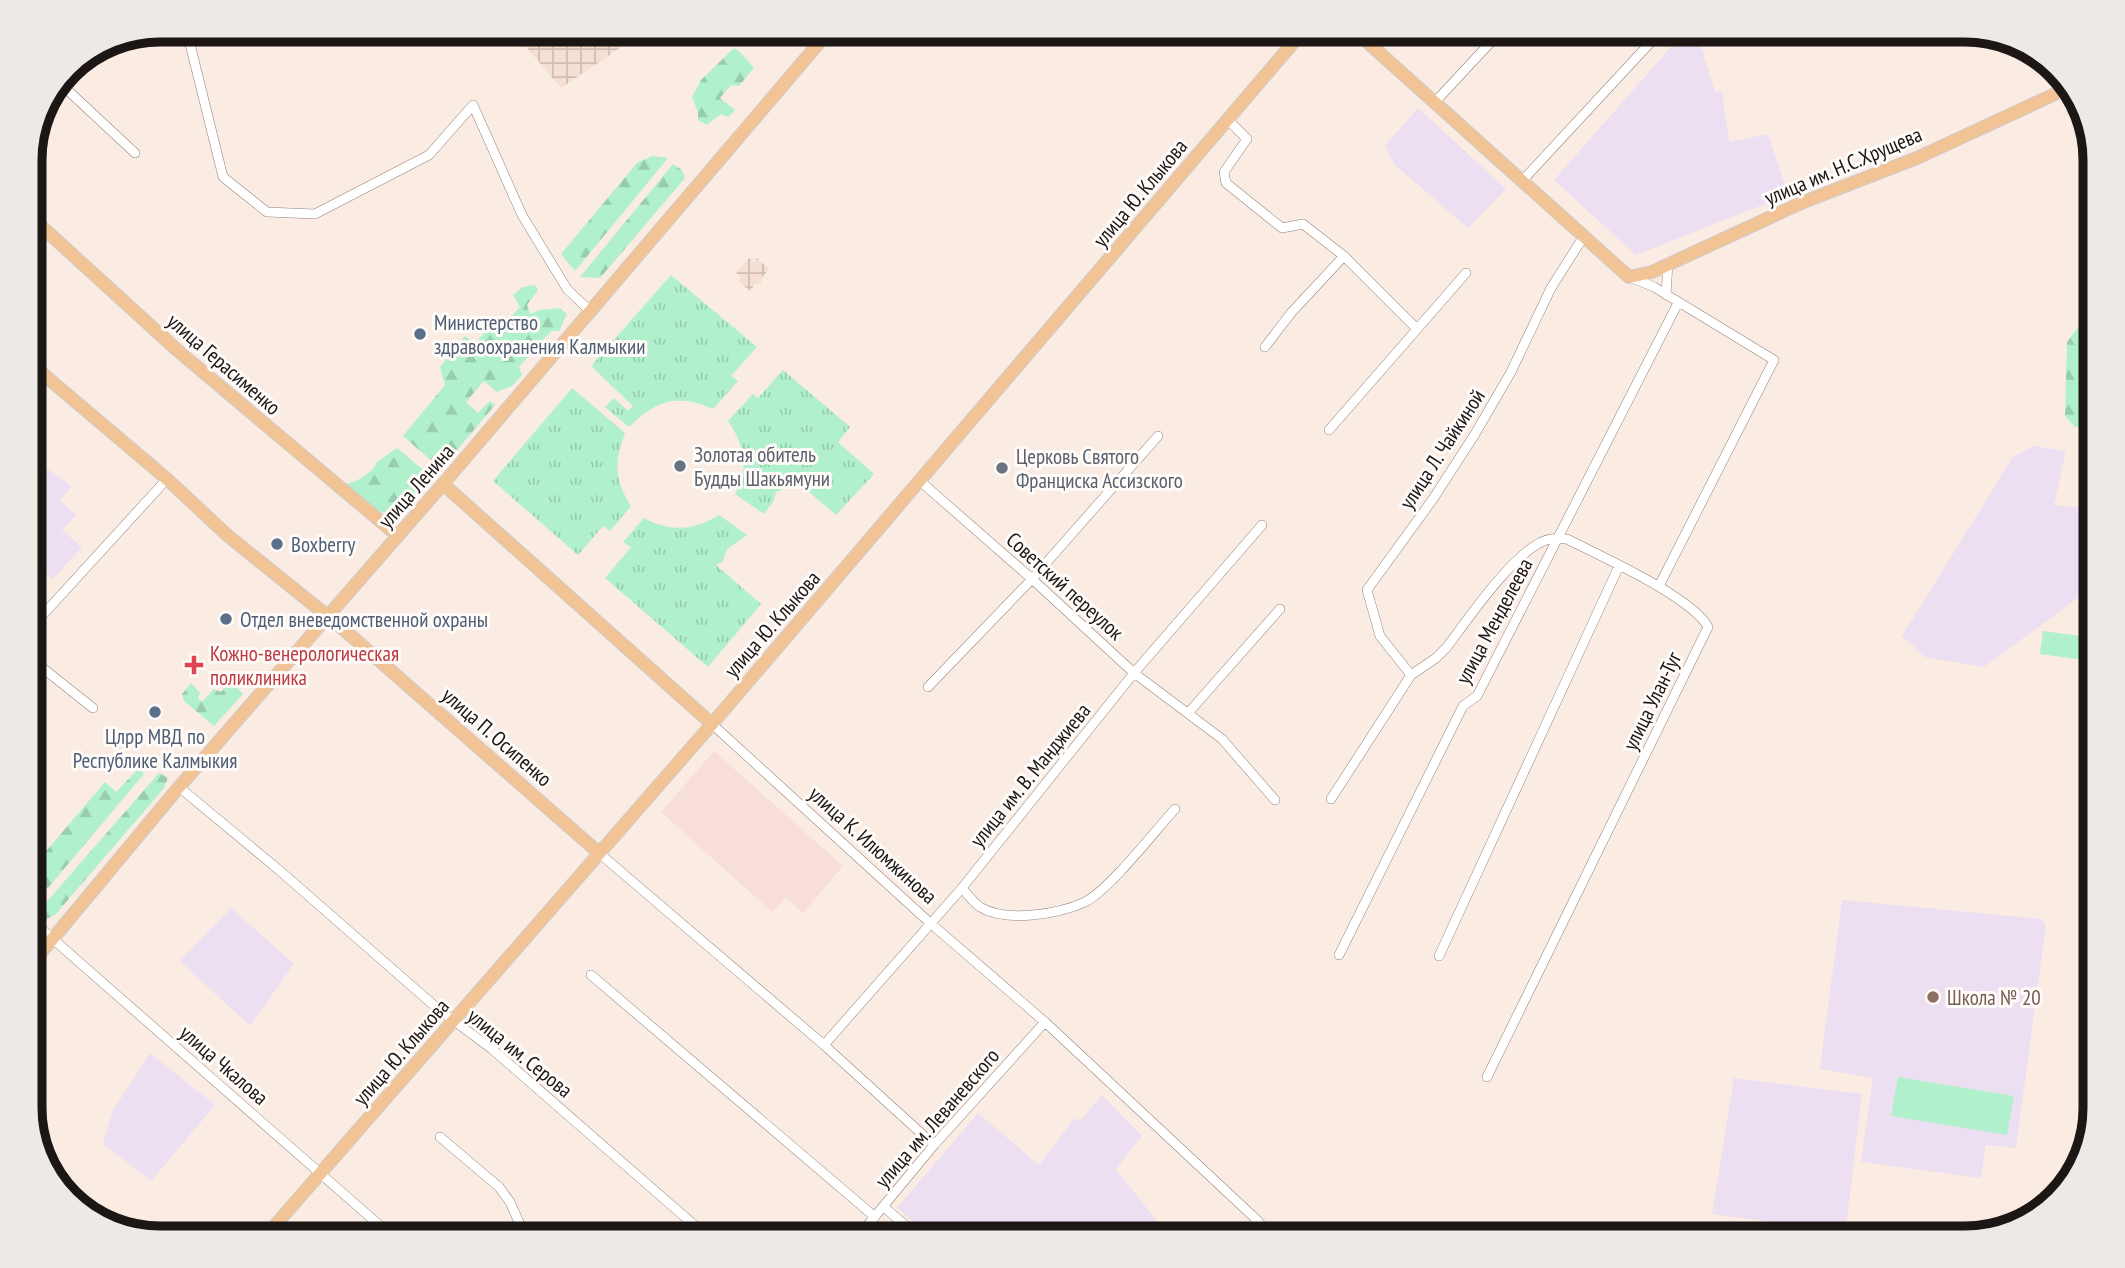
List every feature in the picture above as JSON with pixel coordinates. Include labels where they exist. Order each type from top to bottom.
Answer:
[{"type":"main road","name":"улица Ленина","points":[[42,952],[179,787],[443,484],[820,42]]},
{"type":"main road","name":"улица Ю. Клыкова","points":[[275,1226],[712,724],[1294,42]]},
{"type":"main road","points":[[1368,42],[1629,277]]},
{"type":"main road","name":"улица им. Н.С.Хрущева","points":[[1629,277],[1651,272],[1810,200],[1906,163],[2061,91]]},
{"type":"main road","name":"улица Герасименко","points":[[42,227],[177,350],[398,536]]},
{"type":"main road","name":"улица П. Осипенко","points":[[42,373],[599,853]]},
{"type":"main road","name":"улица К. Илюмжинова","points":[[443,484],[712,724]]},
{"type":"street","points":[[189,42],[223,177],[267,212],[315,214],[429,155],[473,105],[522,215],[567,289],[590,311]]},
{"type":"street","points":[[1435,102],[1491,42]]},
{"type":"street","points":[[1522,181],[1651,42]]},
{"type":"street","points":[[65,89],[135,153]]},
{"type":"street","points":[[1227,119],[1247,139],[1224,172],[1226,183],[1282,228],[1303,224],[1344,256],[1417,329]]},
{"type":"street","name":"улица Л. Чайкиной","points":[[1411,675],[1380,636],[1367,590],[1433,499],[1475,433],[1511,372],[1551,288],[1584,236]]},
{"type":"street","points":[[1265,347],[1291,313],[1344,256]]},
{"type":"street","points":[[1666,295],[1668,263]]},
{"type":"street","points":[[1329,430],[1466,273]]},
{"type":"street","points":[[1331,799],[1411,675],[1447,648],[1510,568],[1530,550],[1551,539],[1567,539],[1659,586],[1774,360],[1654,287],[1629,277]]},
{"type":"street","name":"улица Менделеева","points":[[1339,955],[1463,706],[1477,696],[1678,303]]},
{"type":"street","points":[[928,687],[1032,579],[1158,436]]},
{"type":"street","points":[[42,616],[167,479]]},
{"type":"street","name":"Советский переулок","points":[[920,481],[1134,673],[1222,739],[1275,800]]},
{"type":"street","name":"улица им. В. Манджиева","points":[[824,1045],[961,888],[1134,673],[1262,525]]},
{"type":"street","points":[[1440,956],[1619,566]]},
{"type":"street","name":"улица Улан-Туг","points":[[1488,1077],[1708,627],[1702,617],[1659,586]]},
{"type":"street","points":[[1189,712],[1280,609]]},
{"type":"street","points":[[42,667],[93,708]]},
{"type":"street","name":"улица К. Илюмжинова","points":[[712,724],[929,922],[1045,1022],[1262,1226]]},
{"type":"street","name":"улица им. Серова","points":[[179,787],[454,1022],[492,1049],[695,1226]]},
{"type":"street","points":[[961,888],[980,907],[1005,916],[1040,915],[1085,901],[1104,887],[1175,809]]},
{"type":"street","name":"улица П. Осипенко","points":[[599,853],[824,1045],[934,1145]]},
{"type":"street","name":"улица Чкалова","points":[[42,930],[381,1226]]},
{"type":"street","points":[[591,975],[875,1216]]},
{"type":"street","name":"улица им. Леваневского","points":[[867,1226],[934,1145],[1045,1022]]},
{"type":"street","points":[[440,1137],[499,1187],[521,1226]]},
{"type":"street","points":[[884,1207],[906,1226]]},
{"type":"street","points":[[1252,1226],[1257,1220]]},
{"type":"shaded area","points":[[522,42],[628,42],[561,88]]},
{"type":"shaded area","points":[[1675,42],[1700,42],[1715,92],[1722,91],[1729,142],[1768,134],[1788,195],[1636,255],[1554,180]]},
{"type":"shaded area","points":[[1418,108],[1506,189],[1468,228],[1395,165],[1385,146]]},
{"type":"shaded area","points":[[749,258],[754,262],[757,258],[769,269],[761,279],[761,284],[755,284],[750,291],[738,281],[741,277],[736,273]]},
{"type":"shaded area","points":[[2033,446],[2066,451],[2054,505],[2083,508],[2083,594],[1984,667],[1925,657],[1902,636],[2013,457]]},
{"type":"shaded area","points":[[42,467],[72,486],[60,500],[76,515],[62,530],[82,547],[53,579],[42,571]]},
{"type":"shaded area","points":[[714,751],[843,866],[803,913],[786,898],[772,912],[661,812]]},
{"type":"shaded area","name":"Школа № 20","points":[[1842,900],[2041,919],[2046,925],[2016,1148],[1986,1145],[1981,1178],[1861,1162],[1873,1078],[1820,1069]]},
{"type":"shaded area","points":[[231,908],[294,964],[250,1026],[180,961]]},
{"type":"shaded area","points":[[150,1053],[215,1105],[151,1181],[103,1144],[112,1112]]},
{"type":"shaded area","points":[[1734,1078],[1862,1094],[1846,1226],[1802,1226],[1712,1214]]},
{"type":"shaded area","points":[[1102,1095],[1142,1136],[1116,1169],[1161,1226],[918,1226],[897,1208],[978,1113],[1039,1165],[1074,1119],[1081,1120]]},
{"type":"green space","points":[[734,48],[754,68],[739,86],[731,85],[720,98],[735,110],[728,117],[721,114],[707,125],[698,120],[692,97],[701,80]]},
{"type":"green space","points":[[652,156],[668,158],[575,271],[561,254],[637,163]]},
{"type":"green space","points":[[673,164],[682,170],[685,178],[600,278],[580,277]]},
{"type":"green space","points":[[671,275],[757,347],[731,376],[738,381],[713,409],[688,401],[668,402],[658,405],[629,427],[605,407],[614,398],[628,411],[633,406],[591,366]]},
{"type":"green space","points":[[535,285],[538,290],[527,305],[530,314],[560,308],[567,314],[559,331],[551,331],[519,367],[522,375],[512,386],[497,392],[484,381],[466,402],[478,413],[490,401],[495,405],[441,469],[403,436],[445,385],[440,367],[465,336],[475,344],[494,321],[502,326],[520,307],[513,295],[523,287]]},
{"type":"green space","points":[[2083,321],[2081,427],[2075,427],[2065,416],[2067,342]]},
{"type":"green space","points":[[783,370],[850,427],[838,442],[874,474],[836,515],[789,475],[786,487],[776,492],[764,514],[735,494],[744,466],[738,439],[728,421],[753,394],[758,398]]},
{"type":"green space","points":[[572,388],[625,433],[617,470],[621,487],[631,506],[610,531],[603,526],[578,555],[493,481]]},
{"type":"green space","points":[[397,448],[434,479],[419,495],[411,495],[407,499],[407,505],[391,515],[375,510],[347,484],[372,470],[378,461]]},
{"type":"green space","points":[[719,515],[747,535],[727,549],[723,561],[716,565],[761,604],[708,667],[605,578],[631,547],[623,542],[644,518],[663,526],[682,528],[701,524]]},
{"type":"green space","points":[[2043,631],[2083,636],[2083,660],[2040,654]]},
{"type":"green space","points":[[231,681],[243,694],[214,726],[184,701],[182,694],[191,683],[200,693],[198,698],[202,702],[214,689],[221,692]]},
{"type":"green space","points":[[139,768],[144,774],[42,895],[42,856],[105,782],[116,792]]},
{"type":"green space","points":[[159,773],[168,778],[164,788],[55,915],[44,920],[42,907]]},
{"type":"green space","points":[[1898,1077],[2014,1096],[2007,1135],[1891,1116]]},
{"type":"place","name":"Министерство здравоохранения Калмыкии","points":[[420,334]]},
{"type":"place","name":"Золотая обитель Будды Шакьямуни","points":[[680,466]]},
{"type":"place","name":"Церковь Святого Франциска Ассизского","points":[[1002,468]]},
{"type":"place","name":"Boxberry","points":[[277,544]]},
{"type":"place","name":"Отдел вневедомственной охраны","points":[[226,619]]},
{"type":"place","name":"Кожно-венерологическая поликлиника","points":[[194,665]]},
{"type":"place","name":"Цлрр МВД по Республике Калмыкия","points":[[155,712]]},
{"type":"place","name":"Школа № 20","points":[[1933,997]]}]
